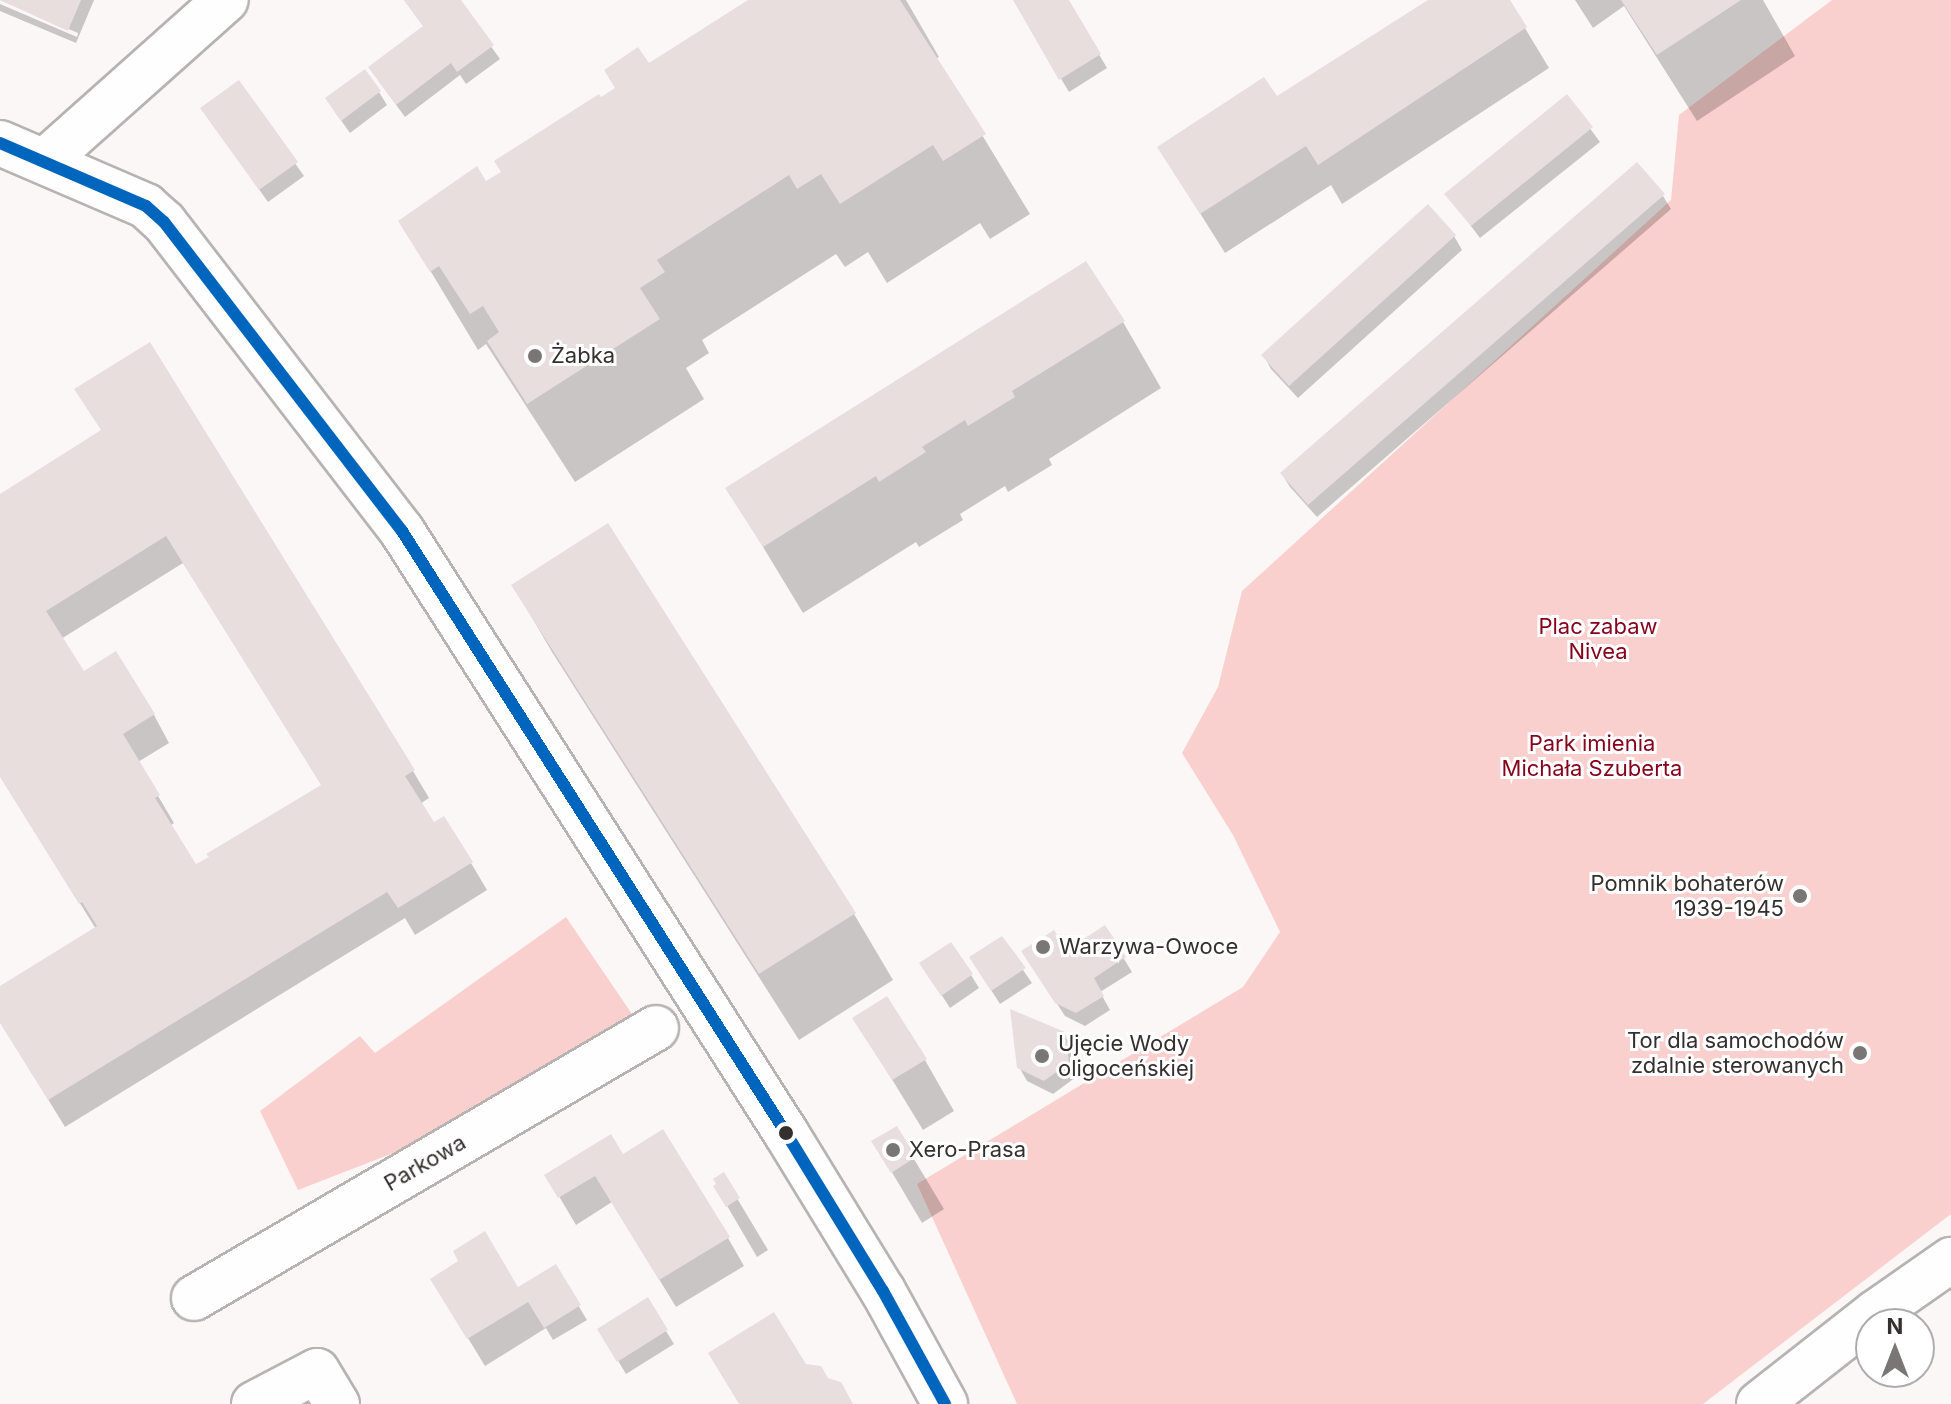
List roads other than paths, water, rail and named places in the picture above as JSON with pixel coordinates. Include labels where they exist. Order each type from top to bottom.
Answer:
[{"type":"street","points":[[45,161],[226,0]]},
{"type":"street","points":[[0,143],[146,206],[164,222],[402,531],[786,1133],[883,1291],[945,1404]]},
{"type":"street","name":"Parkowa","points":[[194,1298],[656,1028]]},
{"type":"street","points":[[1759,1404],[1875,1313],[1951,1260]]},
{"type":"street","points":[[254,1404],[327,1387]]},
{"type":"place","name":"Żabka","points":[[535,356]]},
{"type":"place","name":"Pomnik bohaterów 1939-1945","points":[[1800,896]]},
{"type":"place","name":"Warzywa-Owoce","points":[[1043,947]]},
{"type":"place","name":"Tor dla samochodów zdalnie sterowanych","points":[[1860,1053]]},
{"type":"place","name":"Ujęcie Wody oligoceńskiej","points":[[1042,1056]]},
{"type":"place","name":"Xero-Prasa","points":[[893,1150]]},
{"type":"park label","name":"Plac zabaw Nivea","points":[[1598,638]]},
{"type":"park label","name":"Park imienia Michała Szuberta","points":[[1592,756]]}]
